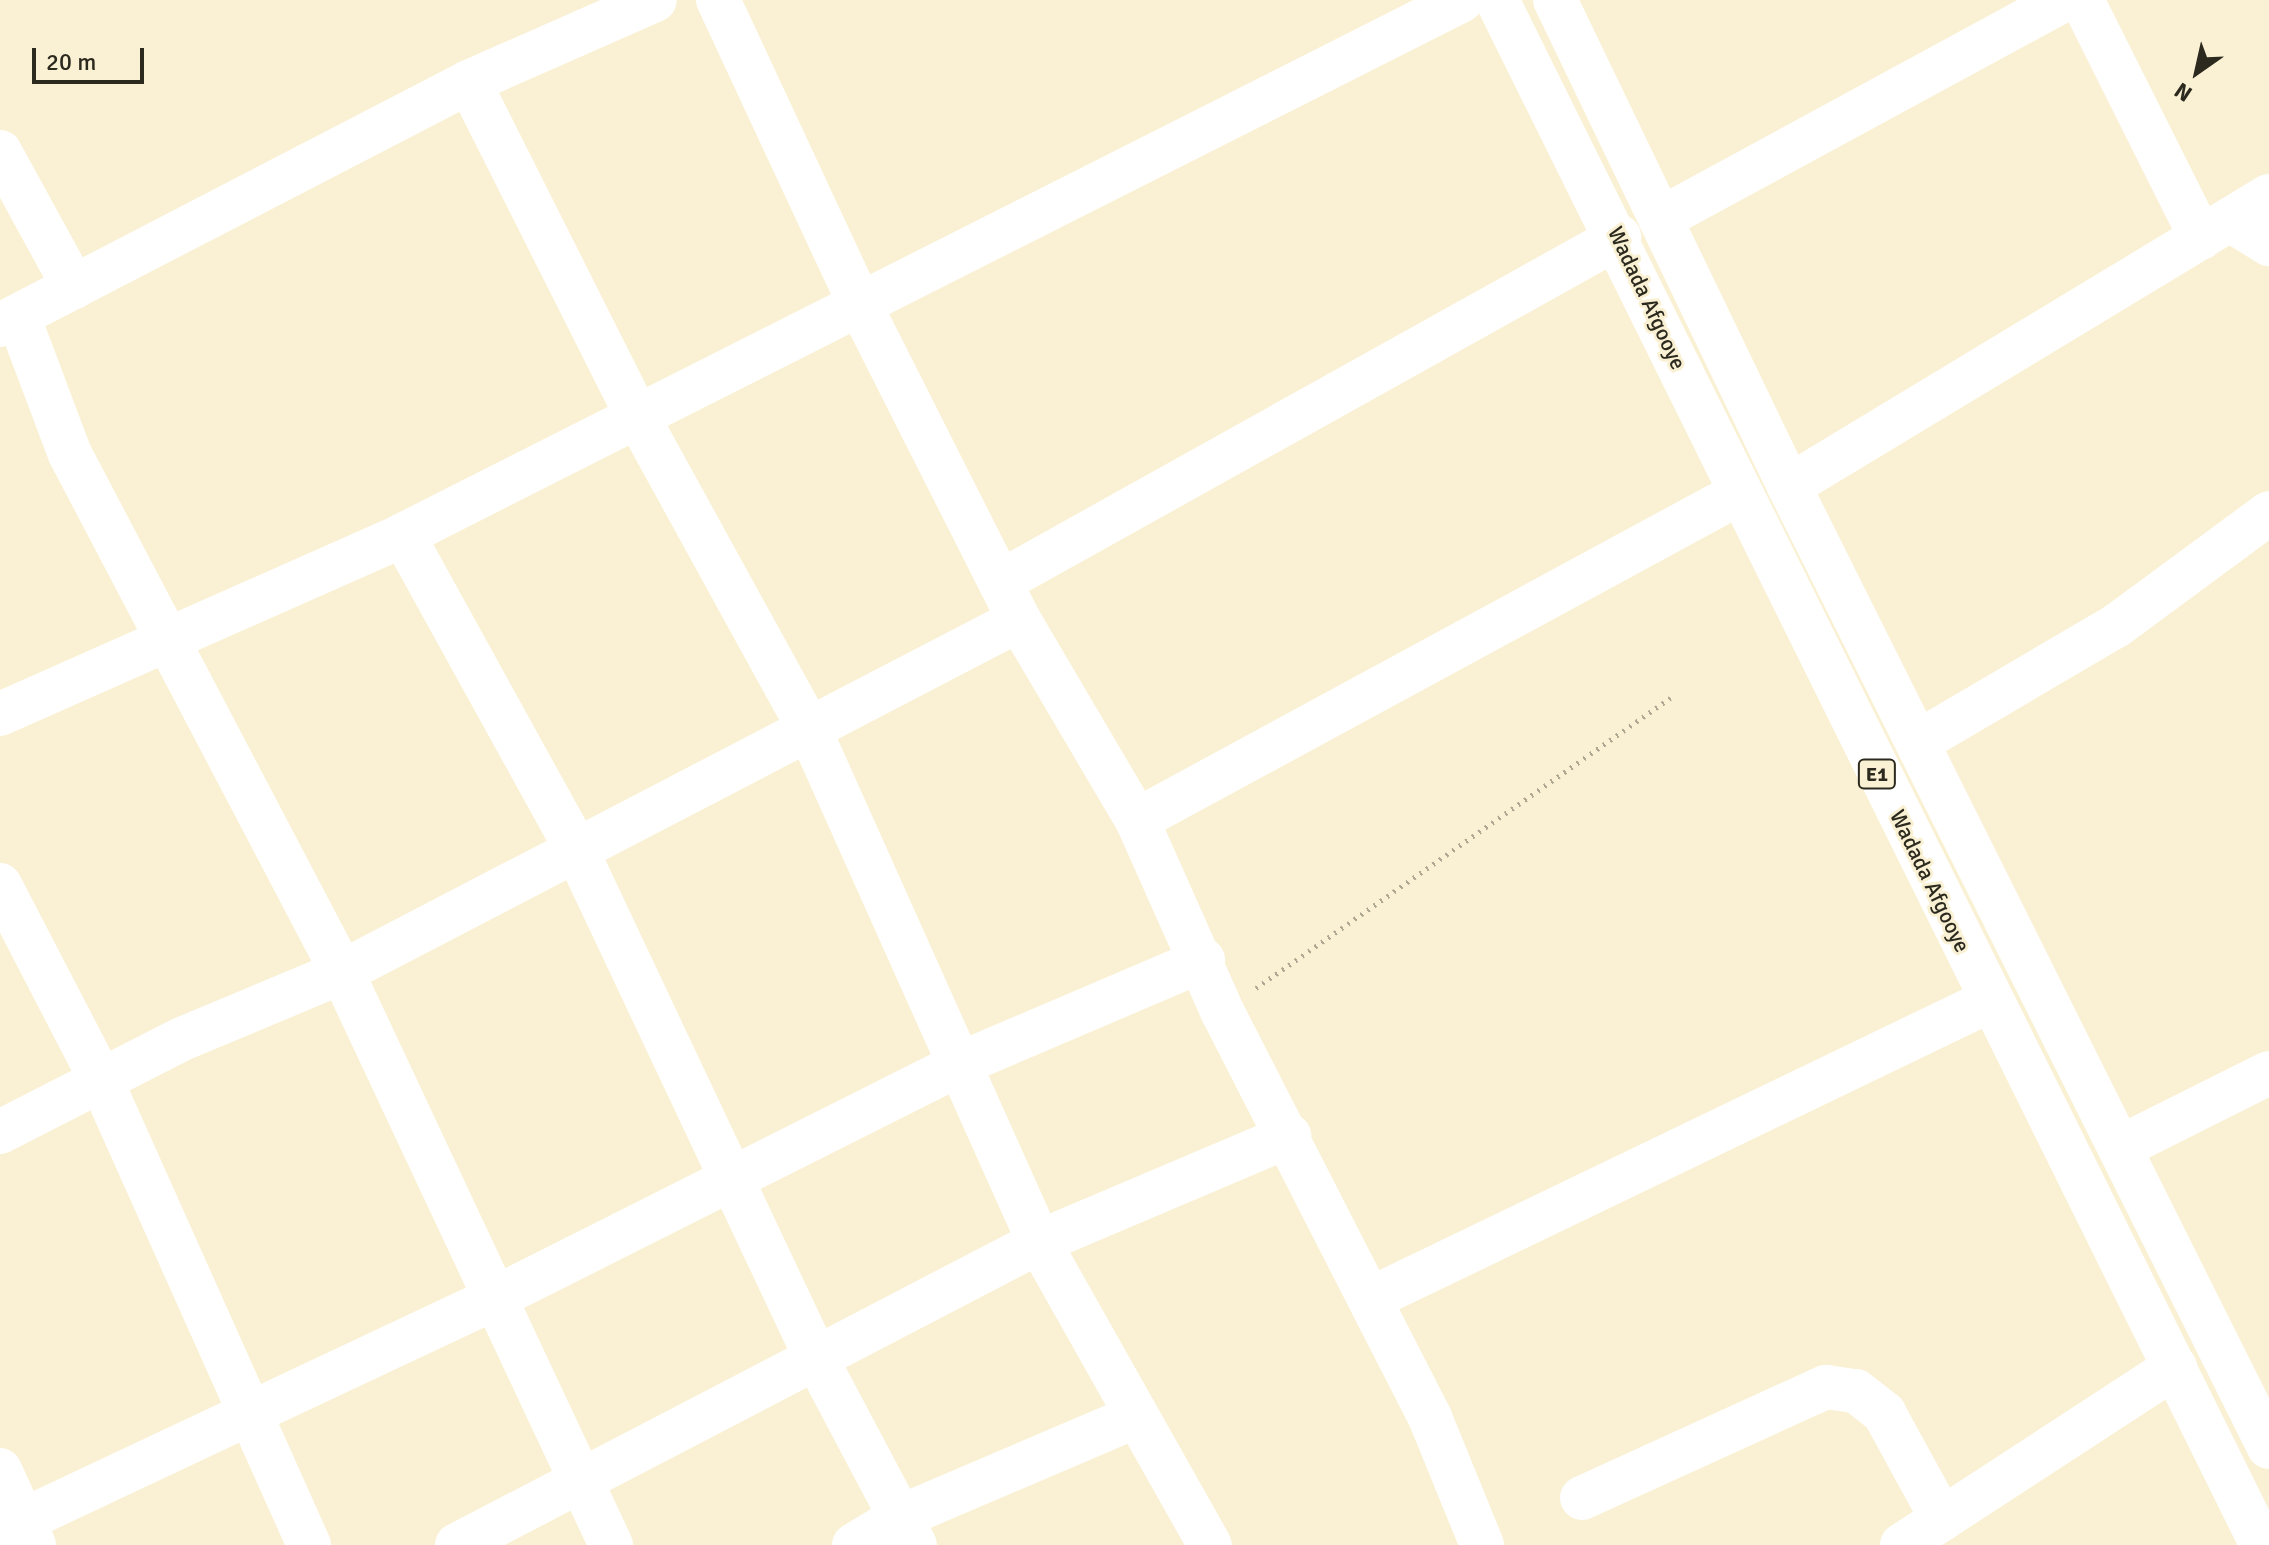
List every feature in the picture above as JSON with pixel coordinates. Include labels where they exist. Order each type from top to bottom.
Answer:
[{"type":"main road","points":[[611,1545],[491,1300],[342,972],[70,454],[9,321],[612,9],[655,0]]},
{"type":"main road","points":[[718,0],[862,309],[1019,620],[1137,820],[1203,960],[1222,1011],[1289,1136],[1370,1299],[1482,1545]]},
{"type":"main road","points":[[0,714],[403,535],[636,414],[862,309],[1462,0]]},
{"type":"main road","name":"Wadada Afgooye","points":[[1497,0],[1619,237],[1740,493],[1989,1001],[2262,1545]]},
{"type":"main road","name":"E1","points":[[1555,0],[1789,486],[2121,1147],[2259,1400],[2269,1447]]},
{"type":"main road","points":[[1662,218],[2064,0]]},
{"type":"main road","points":[[2082,0],[2216,230],[2269,244]]},
{"type":"main road","points":[[469,82],[636,414],[810,731],[964,1062],[1039,1242],[1134,1417],[1210,1545]]},
{"type":"main road","points":[[0,152],[74,287]]},
{"type":"main road","points":[[1789,486],[2269,196]]},
{"type":"main road","points":[[1000,582],[1619,237]]},
{"type":"main road","points":[[1137,820],[1740,493]]},
{"type":"main road","points":[[1918,742],[2116,626],[2269,513]]},
{"type":"main road","points":[[403,535],[574,845],[817,1360],[908,1531]]},
{"type":"main road","points":[[0,1132],[100,1078],[342,972],[574,845],[810,731],[1019,620]]},
{"type":"main road","points":[[0,885],[100,1078],[232,1360],[250,1415],[309,1545]]},
{"type":"main road","points":[[0,1470],[19,1532],[250,1415],[491,1300],[964,1062],[1203,960]]},
{"type":"main road","points":[[1370,1299],[1989,1001]]},
{"type":"main road","points":[[2121,1147],[2269,1073]]},
{"type":"main road","points":[[457,1545],[579,1485],[1039,1242],[1289,1136]]},
{"type":"main road","points":[[1902,1545],[2175,1367]]},
{"type":"main road","points":[[1582,1498],[1826,1387],[1856,1391],[1884,1413],[1942,1519]]},
{"type":"main road","points":[[854,1545],[908,1531],[1134,1417]]},
{"type":"path","points":[[1222,1011],[1673,696]]}]
